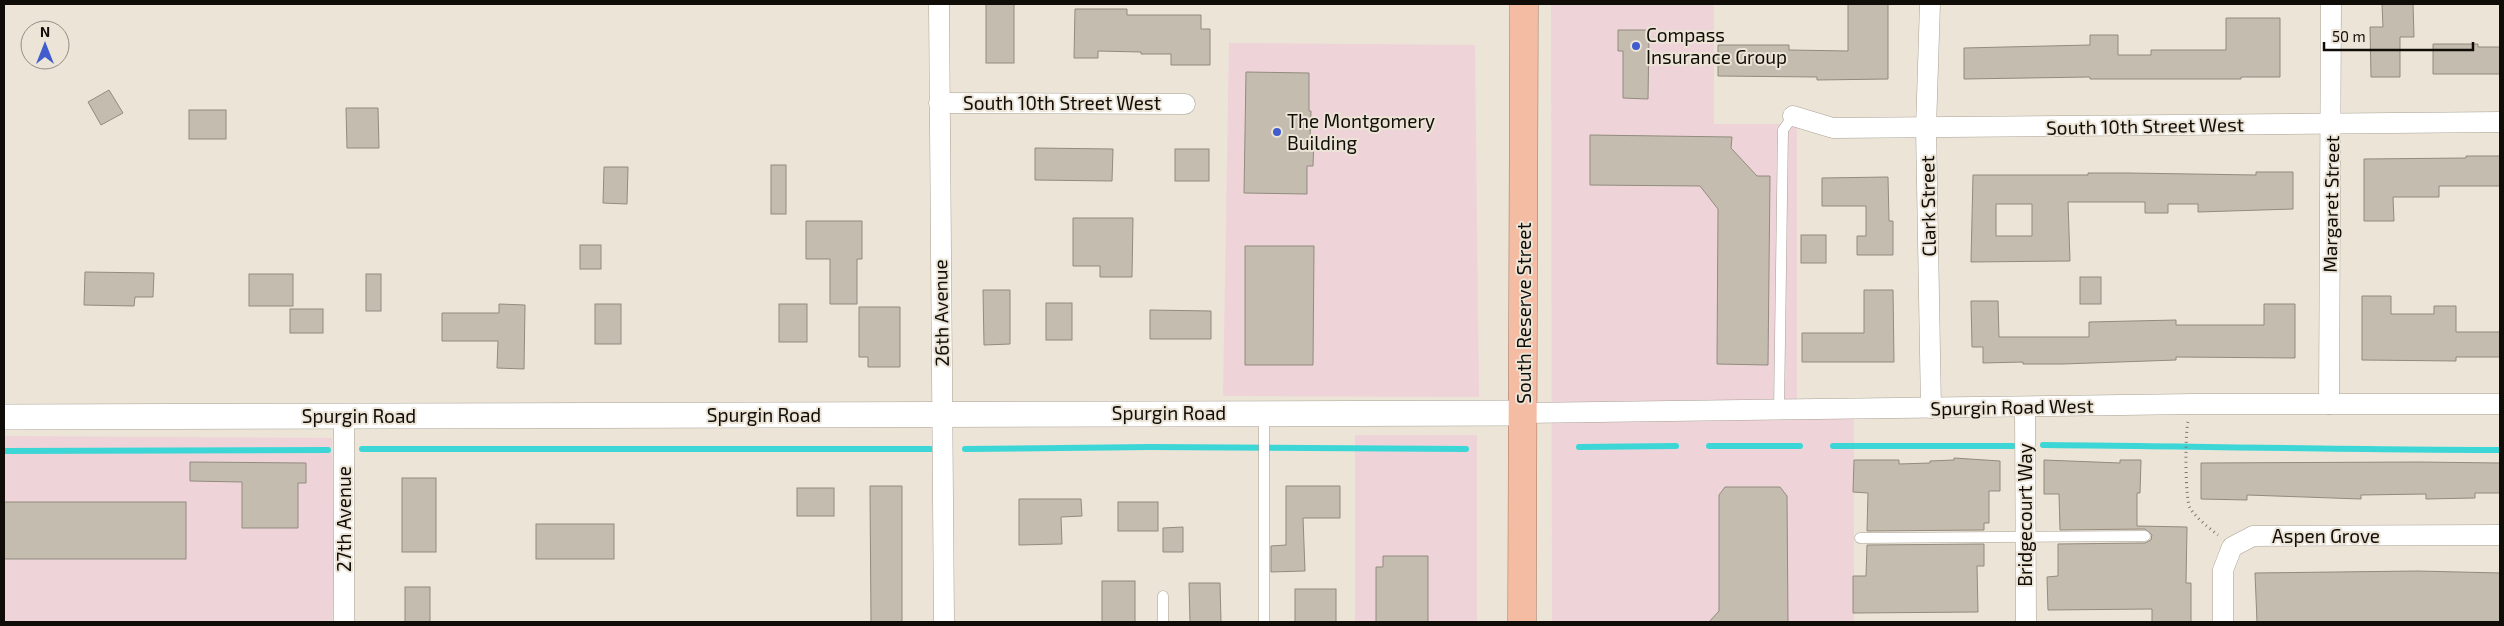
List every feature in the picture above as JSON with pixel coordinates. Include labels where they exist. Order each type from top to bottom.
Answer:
[{"type":"highway","name":"South Reserve Street","points":[[1522,622],[1524,4]]},
{"type":"street","name":"26th Avenue","points":[[939,4],[944,622]]},
{"type":"street","name":"Clark Street","points":[[1930,4],[1926,128],[1931,408]]},
{"type":"street","name":"Margaret Street","points":[[2329,404],[2332,124],[2331,4]]},
{"type":"street","name":"South 10th Street West","points":[[939,103],[1186,104]]},
{"type":"street","name":"South 10th Street West","points":[[1793,116],[1833,128],[2500,122]]},
{"type":"street","name":"Spurgin Road West","points":[[1524,413],[2329,404],[2500,404]]},
{"type":"street","name":"Bridgecourt Way","points":[[2025,408],[2026,622]]},
{"type":"street","name":"Spurgin Road","points":[[4,417],[1524,413]]},
{"type":"street","name":"27th Avenue","points":[[344,417],[344,622]]},
{"type":"street","name":"Aspen Grove","points":[[2223,622],[2223,570],[2232,548],[2253,536],[2500,535]]},
{"type":"lane","points":[[1779,410],[1783,130],[1793,116]]},
{"type":"lane","points":[[1264,413],[1264,622]]},
{"type":"lane","points":[[1860,538],[2145,536]]},
{"type":"lane","points":[[1163,596],[1163,622]]},
{"type":"path","points":[[2186,436],[2189,506],[2202,522],[2221,537]]},
{"type":"shaded area","points":[[1551,4],[1714,4],[1714,124],[1797,124],[1797,418],[1854,418],[1854,622],[1552,622]]},
{"type":"shaded area","points":[[1229,43],[1475,45],[1479,397],[1223,396]]},
{"type":"shaded area","points":[[1355,435],[1477,435],[1477,622],[1355,622]]},
{"type":"shaded area","points":[[4,436],[332,438],[334,579],[332,622],[4,622]]},
{"type":"building","points":[[986,4],[1014,4],[1014,63],[986,63]]},
{"type":"building","points":[[1848,4],[1888,4],[1888,79],[1817,80],[1817,77],[1718,76],[1718,45],[1789,45],[1789,50],[1848,51]]},
{"type":"building","points":[[2382,4],[2413,4],[2414,37],[2400,37],[2400,77],[2371,77],[2370,27],[2383,27]]},
{"type":"building","points":[[1075,9],[1127,9],[1127,15],[1201,15],[1201,29],[1210,29],[1210,65],[1171,65],[1171,54],[1141,54],[1141,52],[1098,51],[1098,58],[1074,58]]},
{"type":"building","points":[[2226,18],[2280,18],[2280,77],[2241,77],[2241,79],[2090,79],[2090,77],[1964,79],[1964,48],[2090,45],[2090,35],[2118,35],[2118,55],[2151,55],[2151,50],[2226,50]]},
{"type":"building","points":[[1618,30],[1649,30],[1648,99],[1623,98],[1623,51],[1618,51]]},
{"type":"building","points":[[2433,44],[2478,44],[2478,47],[2500,47],[2500,74],[2433,74]]},
{"type":"building","name":"The Montgomery Building","points":[[1246,72],[1309,73],[1310,137],[1314,137],[1313,166],[1307,166],[1307,194],[1244,193]]},
{"type":"building","points":[[109,90],[123,113],[101,125],[88,102]]},
{"type":"building","points":[[346,108],[378,108],[379,148],[347,148]]},
{"type":"building","points":[[189,110],[226,110],[226,139],[189,139]]},
{"type":"building","points":[[1590,135],[1732,137],[1731,148],[1757,176],[1770,176],[1768,365],[1717,364],[1718,209],[1700,186],[1590,185]]},
{"type":"building","points":[[1035,148],[1113,149],[1112,181],[1035,180]]},
{"type":"building","points":[[1175,149],[1209,149],[1209,181],[1175,181]]},
{"type":"building","points":[[2466,156],[2500,156],[2500,186],[2439,186],[2439,197],[2393,197],[2394,221],[2364,221],[2364,159],[2466,158]]},
{"type":"building","points":[[771,165],[786,165],[786,214],[771,214]]},
{"type":"building","points":[[604,167],[628,167],[627,204],[603,203]]},
{"type":"building","points":[[2256,172],[2293,172],[2293,209],[2198,212],[2198,204],[2168,204],[2168,213],[2145,213],[2145,202],[2068,202],[2070,261],[1971,262],[1973,175],[2128,173],[2256,175]],"holes":[[[1996,204],[2032,204],[2032,236],[1996,236]]]},
{"type":"building","points":[[1888,177],[1889,221],[1893,221],[1893,255],[1857,255],[1857,236],[1866,236],[1866,206],[1822,206],[1822,178]]},
{"type":"building","points":[[1073,218],[1133,218],[1132,277],[1100,277],[1100,266],[1073,266]]},
{"type":"building","points":[[806,221],[862,221],[862,259],[857,259],[857,304],[830,304],[830,259],[806,259]]},
{"type":"building","points":[[1801,235],[1826,235],[1826,263],[1801,263]]},
{"type":"building","points":[[580,245],[601,245],[601,269],[580,269]]},
{"type":"building","points":[[1245,246],[1314,246],[1313,365],[1245,365]]},
{"type":"building","points":[[85,272],[154,273],[153,297],[135,297],[134,306],[84,305]]},
{"type":"building","points":[[249,274],[293,274],[293,306],[249,306]]},
{"type":"building","points":[[366,274],[381,274],[381,311],[366,311]]},
{"type":"building","points":[[2080,277],[2101,277],[2101,304],[2080,304]]},
{"type":"building","points":[[983,290],[1010,290],[1010,344],[984,345]]},
{"type":"building","points":[[1864,290],[1893,290],[1894,362],[1802,362],[1802,333],[1864,333]]},
{"type":"building","points":[[2362,296],[2391,296],[2391,314],[2434,314],[2434,306],[2456,306],[2456,332],[2500,332],[2500,357],[2456,357],[2456,361],[2362,360]]},
{"type":"building","points":[[1971,301],[1998,301],[1999,337],[2089,337],[2089,322],[2176,320],[2176,325],[2264,325],[2264,304],[2295,304],[2295,358],[2176,357],[2176,360],[2063,364],[1983,363],[1983,347],[1972,347]]},
{"type":"building","points":[[1046,303],[1072,303],[1072,340],[1046,340]]},
{"type":"building","points":[[499,304],[525,305],[524,369],[497,368],[498,341],[442,341],[442,313],[499,313]]},
{"type":"building","points":[[595,304],[621,304],[621,344],[595,344]]},
{"type":"building","points":[[779,304],[807,304],[807,342],[779,342]]},
{"type":"building","points":[[859,307],[900,307],[900,367],[868,367],[868,357],[859,357]]},
{"type":"building","points":[[290,309],[323,309],[323,333],[290,333]]},
{"type":"building","points":[[1150,310],[1211,311],[1211,339],[1150,339]]},
{"type":"building","points":[[1954,458],[2000,461],[2000,491],[1989,491],[1989,523],[1984,523],[1984,530],[1867,531],[1868,493],[1853,492],[1854,460],[1899,460],[1899,464],[1930,463],[1930,461],[1954,460]]},
{"type":"building","points":[[2044,460],[2120,463],[2120,460],[2141,460],[2140,493],[2137,493],[2137,526],[2187,527],[2186,583],[2191,583],[2191,622],[2152,622],[2152,609],[2048,610],[2047,577],[2058,576],[2058,544],[2145,543],[2151,540],[2152,535],[2145,529],[2060,530],[2059,494],[2044,494]]},
{"type":"building","points":[[190,462],[306,463],[306,483],[298,483],[298,528],[242,528],[242,482],[190,481]]},
{"type":"building","points":[[2201,463],[2500,463],[2500,493],[2475,493],[2475,498],[2426,499],[2426,494],[2361,495],[2361,499],[2247,495],[2247,500],[2201,499]]},
{"type":"building","points":[[402,478],[436,478],[436,552],[402,552]]},
{"type":"building","points":[[870,486],[902,486],[902,622],[871,622]]},
{"type":"building","points":[[1286,486],[1340,486],[1340,518],[1303,518],[1305,571],[1271,572],[1271,546],[1286,545]]},
{"type":"building","points":[[1725,487],[1780,487],[1787,496],[1788,622],[1709,622],[1719,611],[1719,495]]},
{"type":"building","points":[[797,488],[834,488],[834,516],[797,516]]},
{"type":"building","points":[[1019,499],[1081,499],[1082,516],[1061,517],[1062,544],[1019,545]]},
{"type":"building","points":[[4,502],[186,502],[186,559],[4,559]]},
{"type":"building","points":[[1118,502],[1158,502],[1158,531],[1118,531]]},
{"type":"building","points":[[536,524],[614,524],[614,559],[536,559]]},
{"type":"building","points":[[1183,527],[1183,552],[1163,552],[1163,528]]},
{"type":"building","points":[[1984,544],[1984,566],[1977,566],[1978,612],[1853,613],[1853,576],[1866,576],[1867,545]]},
{"type":"building","points":[[1383,556],[1428,556],[1428,622],[1376,622],[1376,567],[1383,567]]},
{"type":"building","points":[[2418,571],[2500,573],[2500,622],[2257,622],[2255,573]]},
{"type":"building","points":[[1102,581],[1135,581],[1135,622],[1102,622]]},
{"type":"building","points":[[1189,583],[1220,583],[1221,622],[1190,622]]},
{"type":"building","points":[[405,587],[430,587],[430,622],[405,622]]},
{"type":"building","points":[[1295,589],[1336,589],[1336,622],[1295,622]]},
{"type":"waterway","points":[[2043,445],[2500,450]]},
{"type":"waterway","points":[[1579,447],[1676,446]]},
{"type":"waterway","points":[[1709,446],[1800,446]]},
{"type":"waterway","points":[[1833,446],[2013,446]]},
{"type":"waterway","points":[[965,449],[1150,447],[1466,449]]},
{"type":"waterway","points":[[362,449],[932,449]]},
{"type":"waterway","points":[[4,451],[328,450]]},
{"type":"place","name":"Compass Insurance Group","points":[[1636,46]]},
{"type":"place","name":"The Montgomery Building","points":[[1277,132]]}]
